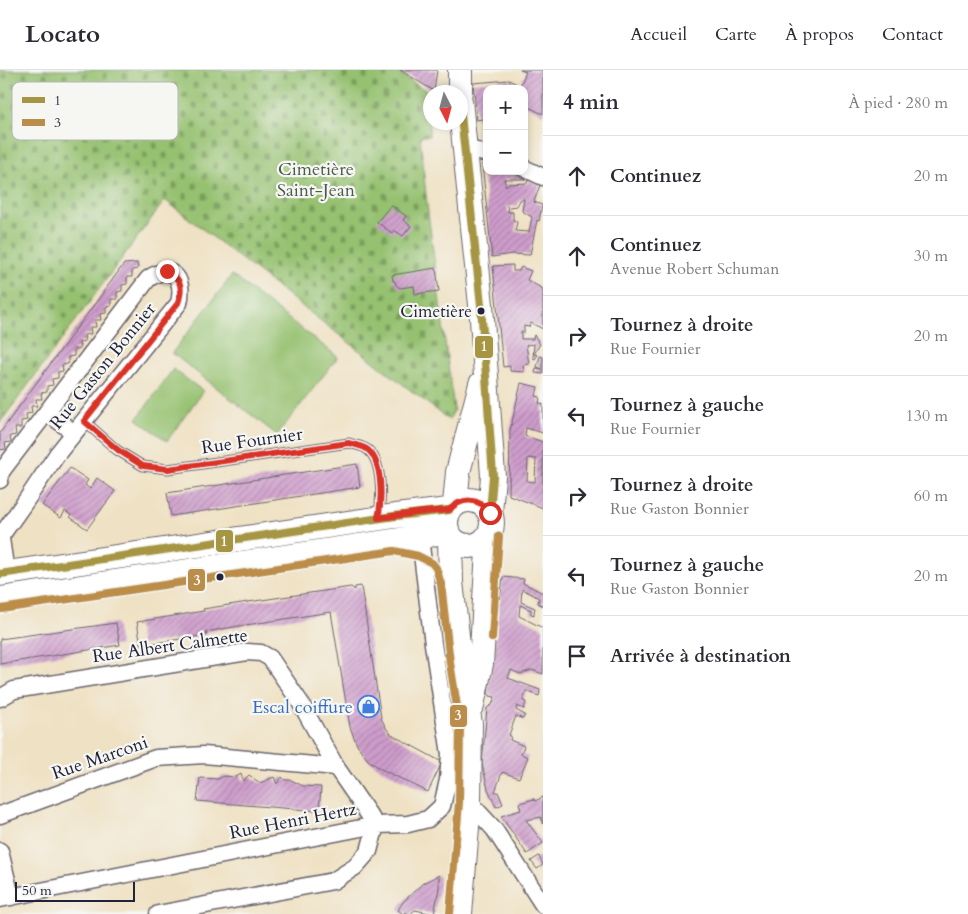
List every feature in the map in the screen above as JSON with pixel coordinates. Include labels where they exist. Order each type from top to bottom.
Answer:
[{"type":"main road","points":[[460,70],[460,85]]},
{"type":"main road","points":[[460,914],[469,802],[460,754],[470,720],[481,664],[489,524],[494,476],[485,368],[476,153],[468,127]]},
{"type":"main road","points":[[470,720],[460,662],[451,582],[450,520],[458,472],[485,368]]},
{"type":"main road","points":[[0,599],[426,536],[450,520],[461,501],[474,501],[486,507],[489,524],[479,543],[473,545],[461,544],[450,520],[424,512],[3,574]]},
{"type":"main road","points":[[394,541],[421,546],[438,555],[445,562],[451,582]]},
{"type":"street","points":[[528,170],[543,176]]},
{"type":"street","name":"Rue Gaston Bonnier","points":[[0,480],[2,472],[148,279],[156,273],[167,271],[174,275],[180,283],[182,292],[178,303],[58,452],[25,502],[0,534],[3,574]]},
{"type":"street","points":[[47,412],[79,427]]},
{"type":"street","points":[[376,824],[408,824],[428,819],[442,806],[448,780],[460,754],[446,731],[421,546]]},
{"type":"street","name":"Rue Albert Calmette","points":[[0,698],[14,690],[247,652],[261,653],[270,658],[300,702],[336,767],[376,824]]},
{"type":"street","points":[[446,731],[470,720]]},
{"type":"street","name":"Rue Marconi","points":[[0,815],[156,758],[204,755],[336,767]]},
{"type":"street","points":[[469,802],[494,829],[543,905]]},
{"type":"street","name":"Rue Henri Hertz","points":[[5,898],[376,824],[369,851],[355,867],[333,881],[158,914]]},
{"type":"street","points":[[0,851],[5,898]]},
{"type":"lane","name":"Rue Fournier","points":[[79,427],[143,466],[168,469],[349,443],[368,450],[377,463],[381,505],[378,518]]},
{"type":"green space","name":"Cimetière Saint-Jean","points":[[0,70],[393,70],[423,89],[423,130],[429,130],[429,136],[420,136],[427,205],[454,410],[449,420],[165,200],[0,423]]},
{"type":"green space","points":[[232,275],[338,357],[277,435],[172,353]]},
{"type":"green space","points":[[173,369],[203,391],[167,441],[137,419]]},
{"type":"building","points":[[400,70],[437,70],[435,85],[424,85]]},
{"type":"building","points":[[520,70],[543,70],[543,114],[528,107],[528,85],[520,85],[526,72]]},
{"type":"building","points":[[509,80],[518,85],[483,85],[483,119],[477,120],[473,83]]},
{"type":"building","points":[[483,175],[517,175],[526,179],[504,179],[506,186],[508,184],[527,183],[528,180],[540,185],[534,202],[542,205],[530,255],[512,254],[492,257]],"holes":[[[524,199],[522,211],[532,217],[529,232],[515,231],[517,222],[513,220],[513,212],[508,212],[507,205],[509,207],[517,206],[520,200]]]},
{"type":"building","points":[[391,205],[406,216],[403,220],[411,226],[403,236],[394,230],[392,233],[377,222]]},
{"type":"building","points":[[137,263],[138,269],[132,270],[132,277],[127,277],[127,284],[122,285],[122,291],[117,292],[117,299],[111,299],[111,306],[106,307],[106,313],[100,314],[101,320],[95,320],[96,327],[90,327],[91,334],[84,335],[85,341],[79,342],[80,349],[74,349],[74,356],[68,357],[68,364],[62,365],[63,371],[58,372],[58,378],[52,379],[53,385],[47,386],[47,392],[41,393],[42,399],[36,399],[37,406],[31,406],[32,413],[26,414],[27,420],[21,421],[21,428],[15,428],[16,435],[10,436],[11,442],[5,443],[6,449],[0,450],[0,433],[18,408],[124,264]]},
{"type":"building","points":[[513,265],[513,271],[519,271],[521,267],[531,271],[527,280],[543,289],[543,329],[531,323],[529,327],[524,326],[524,333],[521,331],[521,339],[533,339],[534,335],[540,344],[534,354],[537,355],[535,359],[533,358],[534,344],[526,345],[529,364],[523,365],[524,372],[510,371],[510,366],[503,367],[493,266]]},
{"type":"building","points":[[436,268],[439,291],[415,294],[414,286],[400,288],[393,281],[392,275]]},
{"type":"building","points":[[540,356],[543,357],[543,374],[535,373],[536,368],[542,369],[537,367]]},
{"type":"building","points":[[521,383],[538,387],[536,396],[540,397],[539,403],[543,404],[543,433],[526,428],[525,436],[543,442],[543,508],[509,495],[510,431]],"holes":[[[528,458],[536,459],[535,482],[527,481]]]},
{"type":"building","points":[[357,464],[360,487],[171,516],[167,493]]},
{"type":"building","points":[[70,468],[88,480],[85,485],[90,489],[97,478],[115,491],[87,529],[65,511],[61,518],[42,505]]},
{"type":"building","points":[[503,577],[524,579],[523,583],[543,593],[543,606],[538,603],[539,598],[522,589],[521,602],[535,608],[534,615],[531,614],[531,610],[520,605],[519,616],[543,628],[543,674],[532,670],[520,674],[511,670],[508,678],[540,690],[539,696],[526,691],[523,701],[526,702],[524,709],[517,706],[516,710],[525,715],[523,719],[516,716],[509,735],[511,736],[510,740],[524,746],[521,754],[528,757],[519,778],[502,772],[495,792],[498,792],[503,804],[496,807],[488,789],[482,764],[487,708],[492,705],[495,697],[490,696],[488,693]]},
{"type":"building","points":[[361,586],[381,718],[392,735],[442,762],[428,792],[381,769],[368,760],[357,745],[350,727],[331,612],[239,626],[206,632],[207,635],[141,645],[137,622],[248,602],[351,587],[355,590],[355,587]]},
{"type":"building","points":[[116,623],[120,645],[0,664],[0,639]]},
{"type":"building","points":[[241,774],[243,781],[249,775],[260,783],[274,777],[277,784],[282,777],[285,780],[291,780],[303,786],[321,787],[319,811],[197,801],[200,778],[218,779],[224,776],[236,777]]},
{"type":"building","points":[[543,797],[543,824],[541,817],[526,820],[543,843],[527,854],[501,816],[521,810],[519,803],[534,799],[535,801]]},
{"type":"building","points":[[539,856],[543,865],[537,869],[531,861]]},
{"type":"building","points":[[439,875],[439,888],[434,914],[415,910],[410,914],[405,912],[403,914],[398,910],[403,902],[423,883]]},
{"type":"transit line","name":"1","points":[[463,130],[481,305],[493,476],[490,513]]},
{"type":"transit line","name":"1","points":[[0,574],[395,516],[449,510]]},
{"type":"transit line","name":"3","points":[[492,638],[499,536]]},
{"type":"transit line","name":"3","points":[[1,609],[394,551],[418,556],[432,563],[436,568],[441,584],[450,663],[460,725],[459,802],[450,913]]},
{"type":"place","name":"Cimetière","points":[[481,311]]},
{"type":"place","name":"Escal coiffure","points":[[369,707]]},
{"type":"route","points":[[167,271],[174,275],[180,283],[182,292],[178,303],[84,421],[118,450],[143,466],[168,469],[349,443],[368,450],[377,463],[381,505],[378,518],[449,510],[455,504],[468,500],[481,503],[490,513]]}]
